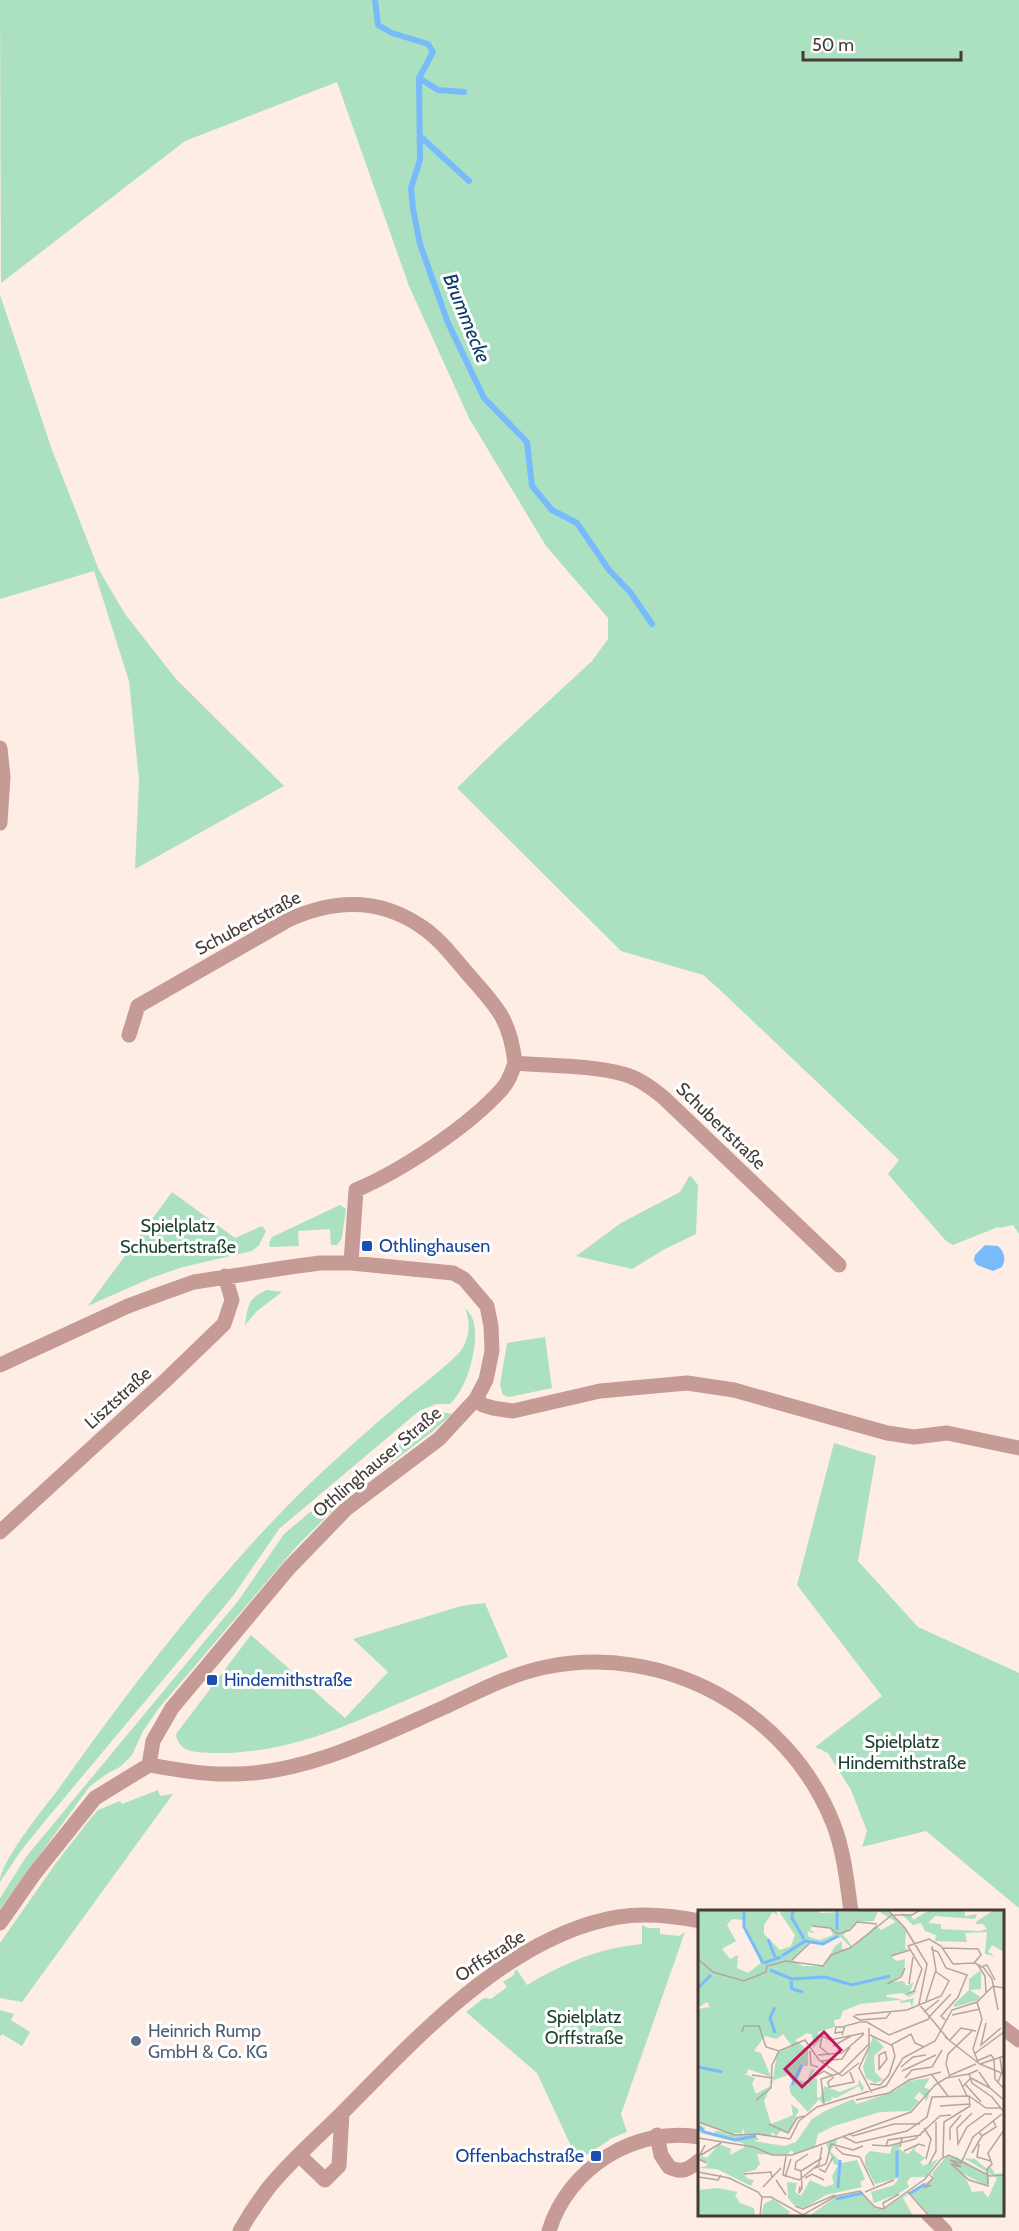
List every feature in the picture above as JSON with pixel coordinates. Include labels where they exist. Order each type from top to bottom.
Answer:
[{"type":"street","points":[[0,748],[3,777],[0,823]]},
{"type":"street","name":"Schubertstraße","points":[[129,1035],[138,1006],[306,912],[339,903],[384,909],[424,928],[497,1008],[509,1031],[514,1064],[597,1070],[623,1074],[643,1082],[664,1098],[839,1265]]},
{"type":"street","points":[[351,1263],[356,1190],[414,1158],[462,1124],[503,1088],[511,1075],[514,1064]]},
{"type":"street","points":[[0,1365],[128,1306],[194,1282],[312,1264],[351,1263],[453,1274],[464,1278],[487,1306],[492,1351],[486,1380],[476,1399],[483,1405],[493,1408],[513,1411],[600,1391],[687,1383],[734,1390],[887,1432],[914,1437],[947,1433],[1019,1448]]},
{"type":"street","name":"Lisztstraße","points":[[0,1532],[224,1324],[232,1300],[225,1276]]},
{"type":"street","name":"Othlinghauser Straße","points":[[149,1765],[153,1741],[172,1707],[290,1568],[346,1509],[439,1439],[476,1399]]},
{"type":"street","points":[[0,1923],[35,1873],[95,1798],[149,1765],[198,1773],[237,1774],[286,1767],[347,1749],[512,1678],[546,1667],[600,1661],[640,1666],[684,1677],[727,1699],[755,1718],[794,1756],[822,1801],[837,1834],[846,1871],[851,1910]]},
{"type":"street","name":"Orffstraße","points":[[240,2231],[271,2185],[342,2113],[443,2012],[494,1974],[556,1937],[619,1917],[679,1917],[698,1921]]},
{"type":"street","points":[[1004,2029],[1019,2040]]},
{"type":"street","points":[[300,2156],[325,2180],[339,2166],[342,2113]]},
{"type":"street","points":[[549,2231],[565,2198],[587,2172],[612,2152],[657,2135],[677,2134],[698,2137]]},
{"type":"street","points":[[657,2135],[661,2155],[669,2168],[681,2171],[689,2169],[698,2161]]},
{"type":"street","points":[[930,2216],[945,2231]]},
{"type":"green space","points":[[0,0],[1019,0],[1019,1234],[1013,1225],[998,1227],[953,1245],[946,1241],[888,1174],[899,1160],[719,989],[703,975],[621,951],[457,788],[592,661],[608,639],[608,618],[546,546],[469,418],[409,286],[337,82],[185,141],[1,283]]},
{"type":"green space","points":[[0,295],[52,450],[99,570],[125,614],[176,679],[284,786],[135,869],[139,780],[129,681],[94,571],[0,599]]},
{"type":"green space","points":[[690,1175],[698,1185],[696,1234],[632,1269],[576,1256],[621,1223],[680,1192]]},
{"type":"green space","name":"Spielplatz Schubertstraße","points":[[172,1192],[235,1238],[262,1226],[266,1231],[259,1245],[252,1251],[183,1267],[151,1278],[88,1306]]},
{"type":"green space","points":[[340,1205],[346,1209],[342,1238],[337,1245],[331,1245],[330,1229],[298,1231],[299,1246],[270,1247],[272,1237]]},
{"type":"green space","points":[[267,1290],[282,1292],[257,1311],[245,1325],[252,1299]]},
{"type":"green space","points":[[465,1308],[473,1320],[474,1352],[462,1387],[450,1404],[436,1404],[419,1411],[279,1529],[233,1596],[45,1821],[0,1882],[14,1849],[33,1822],[142,1676],[232,1566],[324,1470],[460,1352],[469,1331]]},
{"type":"green space","points":[[545,1337],[552,1388],[509,1397],[503,1395],[500,1385],[507,1343]]},
{"type":"green space","points":[[438,1411],[452,1414],[432,1432],[346,1497],[297,1546],[159,1708],[143,1731],[132,1755],[120,1767],[90,1786],[0,1909],[0,1898],[26,1857],[238,1601],[284,1534],[423,1417]]},
{"type":"green space","name":"Spielplatz Hindemithstraße","points":[[834,1443],[876,1456],[858,1561],[918,1627],[1019,1673],[1019,1908],[926,1831],[862,1847],[867,1831],[851,1790],[828,1753],[815,1747],[882,1696],[797,1585]]},
{"type":"green space","points":[[485,1603],[508,1657],[306,1740],[261,1750],[211,1753],[189,1750],[180,1745],[177,1740],[176,1734],[251,1635],[345,1718],[388,1672],[353,1639],[461,1606]]},
{"type":"green space","points":[[158,1790],[160,1796],[173,1794],[22,2002],[0,1998],[0,1943],[56,1863],[98,1810],[120,1801],[122,1804]]},
{"type":"green space","name":"Spielplatz Orffstraße","points":[[642,1925],[648,1928],[660,1928],[660,1934],[679,1936],[685,1932],[621,2114],[627,2132],[612,2138],[578,2161],[537,2073],[466,2012],[484,1998],[491,1999],[507,1987],[503,1982],[514,1975],[515,1970],[527,1985],[555,1970],[596,1953],[642,1944]]},
{"type":"green space","points":[[0,2010],[14,2014],[11,2020],[30,2032],[22,2046],[2,2034],[0,2037]]},
{"type":"water","points":[[985,1245],[998,1246],[1004,1256],[1002,1267],[993,1271],[977,1265],[974,1260],[975,1255]]},
{"type":"waterway","name":"Brummecke","points":[[375,0],[378,25],[392,33],[428,44],[433,52],[419,78],[420,160],[411,188],[420,244],[448,323],[484,398],[527,442],[532,486],[552,510],[577,523],[609,570],[630,592],[652,624]]},
{"type":"waterway","points":[[419,78],[438,90],[464,92]]},
{"type":"waterway","points":[[421,137],[469,181]]},
{"type":"place","name":"Othlinghausen","points":[[367,1246]]},
{"type":"place","name":"Hindemithstraße","points":[[212,1680]]},
{"type":"place","name":"Heinrich Rump GmbH & Co. KG","points":[[136,2041]]},
{"type":"place","name":"Offenbachstraße","points":[[596,2156]]}]
